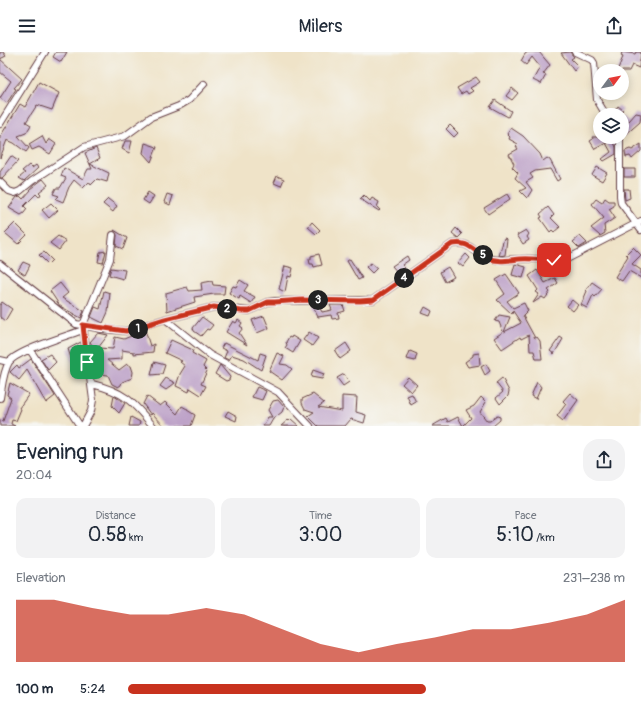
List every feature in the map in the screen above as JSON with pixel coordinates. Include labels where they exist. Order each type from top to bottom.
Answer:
[{"type":"street","points":[[0,124],[45,52]]},
{"type":"street","points":[[575,52],[592,60],[594,63],[598,100],[602,108]]},
{"type":"street","points":[[0,182],[9,191],[20,191],[32,181],[84,147],[125,136],[151,117],[179,106],[189,100],[204,84]]},
{"type":"street","points":[[620,144],[621,203],[635,224],[641,230]]},
{"type":"street","points":[[0,264],[54,308],[83,328],[126,331],[165,319],[214,307],[249,311],[268,302],[302,300],[373,300],[452,244],[461,243],[471,246],[486,258],[505,261],[520,259],[567,259],[641,220]]},
{"type":"street","points":[[30,350],[82,426],[91,411],[93,400],[92,384],[83,328],[110,259],[113,235]]},
{"type":"street","points":[[165,319],[210,355],[278,392],[310,426]]},
{"type":"street","points":[[0,398],[5,372],[9,362],[30,350],[83,328]]},
{"type":"street","points":[[0,360],[9,362]]},
{"type":"street","points":[[92,384],[111,389],[126,397],[153,426]]},
{"type":"building","points":[[0,52],[3,52],[6,56],[0,59]]},
{"type":"building","points":[[56,52],[67,52],[61,62],[53,57]]},
{"type":"building","points":[[528,52],[539,52],[550,65],[543,74],[546,75],[541,84],[533,80],[540,67],[532,57],[526,65],[521,61]]},
{"type":"building","points":[[570,52],[574,57],[571,59],[578,66],[574,71],[561,53]]},
{"type":"building","points":[[622,52],[635,54],[636,52],[641,52],[639,68],[632,65],[629,71],[629,64],[620,64],[623,57],[621,56]]},
{"type":"building","points":[[0,59],[22,79],[14,88],[16,89],[7,103],[0,98],[11,81],[0,72]]},
{"type":"building","points":[[476,77],[480,82],[470,88],[473,91],[468,94],[466,91],[461,94],[457,88]]},
{"type":"building","points":[[39,82],[59,93],[52,110],[37,105],[26,122],[31,125],[26,133],[18,136],[29,148],[26,152],[14,143],[7,140],[0,158],[0,137],[20,104],[25,107]]},
{"type":"building","points":[[512,88],[518,93],[512,100],[506,96]]},
{"type":"building","points":[[495,100],[511,111],[508,117],[490,107]]},
{"type":"building","points":[[636,113],[641,114],[640,122],[629,132],[629,121]]},
{"type":"building","points":[[450,125],[458,133],[454,137],[446,129]]},
{"type":"building","points":[[511,128],[523,136],[540,154],[543,161],[547,158],[550,160],[560,179],[557,181],[550,169],[535,171],[530,174],[533,178],[526,182],[532,190],[527,198],[520,191],[526,188],[515,178],[518,173],[512,167],[514,164],[509,154],[518,149],[516,146],[518,144],[509,139],[510,137],[507,134]]},
{"type":"building","points":[[42,136],[46,144],[49,139],[56,144],[50,154],[39,147],[32,150],[29,144]]},
{"type":"building","points":[[593,139],[593,144],[604,144],[595,149],[590,141]]},
{"type":"building","points":[[125,141],[132,141],[129,153],[122,149]]},
{"type":"building","points":[[145,143],[157,147],[151,162],[143,153]]},
{"type":"building","points":[[607,144],[614,144],[616,154],[604,161],[602,159],[611,152]]},
{"type":"building","points":[[641,144],[641,151],[632,159],[630,156],[626,157],[625,151],[630,149],[632,150]]},
{"type":"building","points":[[96,148],[100,158],[90,164],[109,173],[107,182],[97,179],[91,185],[89,182],[83,188],[74,180],[69,187],[63,202],[56,199],[59,196],[53,194],[56,188],[60,188],[66,178],[61,176],[64,168],[83,179],[88,169],[92,169],[85,153]]},
{"type":"building","points":[[11,156],[18,161],[2,178],[0,178],[0,172]]},
{"type":"building","points":[[29,165],[32,168],[36,165],[38,168],[24,181],[19,178],[25,173],[22,171]]},
{"type":"building","points":[[597,167],[607,173],[602,181],[592,175]]},
{"type":"building","points":[[624,169],[635,169],[635,177],[624,177]]},
{"type":"building","points":[[277,176],[284,179],[281,186],[274,183]]},
{"type":"building","points":[[43,179],[48,185],[39,192],[41,194],[39,197],[36,194],[24,206],[27,209],[24,213],[21,215],[9,208],[17,197],[20,196],[23,199],[31,190],[30,189]]},
{"type":"building","points":[[624,189],[629,189],[630,198],[625,200]]},
{"type":"building","points":[[148,192],[154,196],[149,204],[143,200]]},
{"type":"building","points":[[167,194],[173,196],[170,205],[164,202]]},
{"type":"building","points":[[507,194],[510,199],[488,214],[484,208]]},
{"type":"building","points":[[364,195],[370,201],[372,198],[379,202],[377,207],[380,210],[379,211],[360,199]]},
{"type":"building","points":[[605,198],[609,201],[614,201],[614,206],[609,209],[615,218],[604,225],[605,233],[600,236],[591,228],[604,218],[592,204],[596,199],[602,203]]},
{"type":"building","points":[[108,199],[117,206],[113,212],[103,204]]},
{"type":"building","points":[[51,203],[58,210],[49,218],[42,210]]},
{"type":"building","points":[[548,207],[554,215],[551,218],[560,227],[554,232],[552,230],[550,232],[540,218],[542,217],[540,214]]},
{"type":"building","points":[[312,222],[320,230],[316,234],[308,227]]},
{"type":"building","points":[[15,223],[27,235],[18,244],[5,233]]},
{"type":"building","points":[[456,228],[462,234],[458,238],[452,233]]},
{"type":"building","points":[[114,230],[127,238],[123,249],[116,246],[117,235]]},
{"type":"building","points":[[526,230],[529,234],[527,237],[529,240],[523,244],[517,235]]},
{"type":"building","points":[[58,236],[66,241],[59,250],[50,243]]},
{"type":"building","points":[[580,236],[587,243],[579,248],[573,242]]},
{"type":"building","points":[[504,238],[507,239],[505,255],[499,256]]},
{"type":"building","points":[[633,247],[641,255],[632,264],[641,270],[641,278],[629,271],[622,281],[615,277],[628,256],[626,254]]},
{"type":"building","points":[[106,251],[103,263],[98,262],[100,252]]},
{"type":"building","points":[[44,252],[52,260],[48,264],[39,255]]},
{"type":"building","points":[[319,254],[322,265],[314,267],[313,264],[310,264],[309,259],[311,259],[311,256]]},
{"type":"building","points":[[466,254],[470,258],[463,267],[458,263]]},
{"type":"building","points":[[407,256],[409,260],[402,265],[405,268],[398,273],[392,266]]},
{"type":"building","points":[[350,259],[362,278],[358,280],[347,261]]},
{"type":"building","points":[[23,262],[30,265],[25,275],[18,270]]},
{"type":"building","points":[[371,263],[377,268],[372,273],[366,267]]},
{"type":"building","points":[[515,264],[526,267],[523,278],[512,275]]},
{"type":"building","points":[[285,266],[293,268],[291,277],[288,276],[285,292],[279,289]]},
{"type":"building","points":[[448,267],[454,277],[445,282],[440,272]]},
{"type":"building","points":[[111,268],[125,270],[123,279],[109,275]]},
{"type":"building","points":[[537,270],[545,283],[555,278],[558,283],[548,290],[550,292],[545,299],[542,297],[533,303],[539,294],[536,292],[538,290],[529,276]]},
{"type":"building","points":[[506,274],[519,293],[507,301],[513,308],[524,303],[528,311],[523,316],[535,338],[537,337],[540,341],[542,359],[536,359],[534,351],[530,351],[529,335],[521,339],[520,337],[502,349],[494,338],[503,332],[499,322],[495,321],[499,315],[510,317],[504,332],[521,323],[513,311],[512,314],[497,300],[505,294],[496,280]]},
{"type":"building","points":[[240,280],[248,285],[244,291],[255,297],[251,303],[240,296],[239,299],[229,293],[233,286],[236,287]]},
{"type":"building","points":[[212,281],[213,285],[225,286],[224,294],[194,297],[195,302],[167,311],[166,293],[187,287],[189,291],[202,290],[201,283]]},
{"type":"building","points":[[592,282],[602,289],[595,297],[593,295],[587,308],[581,305],[587,291],[586,290]]},
{"type":"building","points":[[60,283],[68,293],[62,298],[84,311],[81,318],[60,306],[50,291]]},
{"type":"building","points":[[104,291],[110,293],[108,312],[103,323],[91,317],[95,307],[100,309]]},
{"type":"building","points":[[572,300],[578,305],[573,311],[567,306]]},
{"type":"building","points":[[2,302],[12,309],[5,321],[0,317],[0,305]]},
{"type":"building","points":[[312,305],[318,305],[322,312],[332,310],[330,305],[343,305],[345,311],[338,313],[339,318],[332,319],[331,315],[318,317]]},
{"type":"building","points":[[425,307],[432,311],[430,316],[422,313]]},
{"type":"building","points":[[264,316],[269,328],[257,333],[252,320]]},
{"type":"building","points":[[202,317],[213,325],[201,336],[194,331],[193,328]]},
{"type":"building","points":[[238,320],[242,323],[240,326],[243,328],[239,333],[247,345],[226,332],[233,321],[236,323]]},
{"type":"building","points":[[145,330],[150,346],[154,344],[153,352],[134,354],[134,352],[122,350],[122,359],[107,360],[119,370],[127,364],[131,366],[133,372],[132,378],[122,382],[118,387],[112,384],[108,375],[100,374],[93,368],[92,356],[99,355],[90,342],[98,333],[108,335],[98,348],[113,349],[115,337],[124,339]]},
{"type":"building","points":[[309,332],[318,338],[312,346],[303,340]]},
{"type":"building","points":[[292,336],[300,341],[293,353],[285,348],[287,345],[286,342],[289,337],[291,338]]},
{"type":"building","points":[[560,337],[563,339],[554,354],[550,351]]},
{"type":"building","points":[[171,340],[193,350],[192,353],[206,361],[203,367],[207,371],[201,384],[206,386],[201,395],[190,388],[189,392],[176,386],[180,374],[185,366],[180,362],[182,361],[165,353]]},
{"type":"building","points":[[81,342],[84,363],[74,367],[68,349]]},
{"type":"building","points":[[224,343],[258,360],[260,353],[266,355],[261,370],[244,359],[232,355],[229,360],[224,358],[227,351],[221,348]]},
{"type":"building","points":[[346,343],[351,351],[340,359],[335,351]]},
{"type":"building","points":[[410,351],[417,354],[415,361],[407,359]]},
{"type":"building","points":[[277,353],[284,356],[280,364],[287,365],[292,369],[282,380],[269,371]]},
{"type":"building","points":[[479,353],[480,365],[468,367],[465,362],[473,356],[473,354]]},
{"type":"building","points":[[50,354],[56,362],[48,370],[41,359]]},
{"type":"building","points":[[31,359],[55,396],[46,403],[27,370],[19,380],[10,372],[17,365],[19,368]]},
{"type":"building","points":[[154,362],[165,365],[162,374],[151,375]]},
{"type":"building","points":[[486,364],[490,371],[485,375],[481,367]]},
{"type":"building","points":[[220,365],[230,377],[229,380],[226,381],[215,374]]},
{"type":"building","points":[[313,370],[324,374],[322,379],[311,377]]},
{"type":"building","points":[[344,374],[349,382],[343,386],[337,378]]},
{"type":"building","points":[[408,377],[417,385],[411,392],[402,384]]},
{"type":"building","points":[[166,378],[175,383],[166,390],[160,386]]},
{"type":"building","points":[[502,378],[509,391],[508,396],[500,404],[496,398],[503,392],[496,383]]},
{"type":"building","points":[[537,382],[541,387],[536,399],[531,396]]},
{"type":"building","points":[[10,383],[29,394],[19,408],[21,409],[16,421],[12,420],[11,424],[15,426],[0,426],[0,420],[3,421],[11,398],[7,395]]},
{"type":"building","points":[[257,387],[266,391],[262,400],[252,397]]},
{"type":"building","points":[[570,393],[578,400],[563,421],[557,416],[566,404],[563,401]]},
{"type":"building","points":[[313,394],[324,403],[318,407],[342,411],[342,396],[357,397],[356,412],[366,415],[364,423],[351,419],[345,426],[318,426],[308,416],[314,412],[305,409],[302,403],[302,399]]},
{"type":"building","points":[[412,394],[416,402],[411,405],[407,396]]},
{"type":"building","points":[[114,396],[125,403],[119,413],[112,406]]},
{"type":"building","points":[[147,396],[160,406],[165,402],[177,414],[182,406],[187,409],[195,415],[191,426],[164,426],[152,413],[151,415],[143,404]]},
{"type":"building","points":[[481,397],[486,402],[480,412],[487,421],[490,421],[497,416],[500,417],[500,420],[493,426],[463,426],[471,418],[466,410],[474,406]]},
{"type":"building","points":[[278,400],[284,407],[282,412],[273,419],[269,426],[263,426],[268,417],[272,417],[268,410],[273,401]]},
{"type":"building","points":[[228,411],[237,416],[236,421],[225,416]]},
{"type":"building","points":[[131,417],[140,422],[139,426],[129,426]]},
{"type":"building","points":[[458,417],[463,426],[432,426],[446,418],[448,422]]},
{"type":"building","points":[[291,419],[299,426],[281,426],[288,420],[289,421]]},
{"type":"route","points":[[87,362],[83,325],[102,329],[126,331],[140,328],[165,319],[214,307],[249,311],[268,302],[302,300],[373,300],[452,244],[461,243],[471,246],[486,258],[505,261],[520,259],[554,260]]}]
